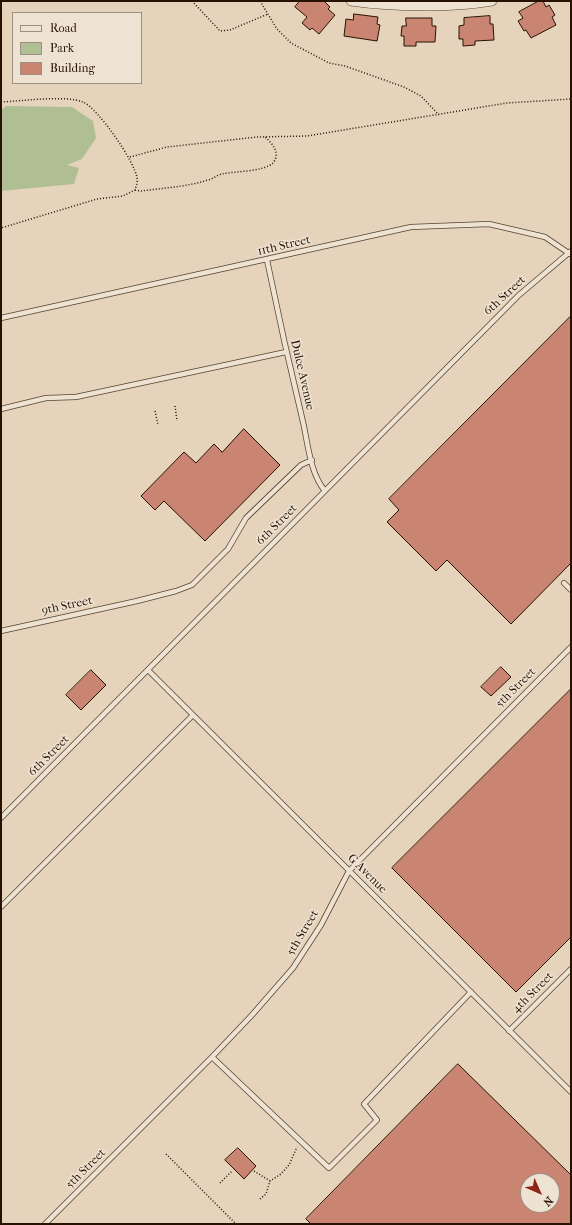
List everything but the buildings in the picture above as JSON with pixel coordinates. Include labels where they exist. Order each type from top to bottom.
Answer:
[{"type":"street","points":[[351,1],[384,5],[472,5],[492,1]]},
{"type":"lane","name":"11th Street","points":[[1,318],[411,227],[489,224],[545,237],[570,253]]},
{"type":"lane","name":"6th Street","points":[[1,818],[519,295],[570,253]]},
{"type":"lane","name":"Dulce Avenue","points":[[267,260],[286,352],[312,460],[318,482],[325,491]]},
{"type":"lane","points":[[1,408],[46,398],[82,396],[286,352]]},
{"type":"lane","name":"9th Street","points":[[1,631],[137,601],[176,591],[192,585],[228,549],[246,518],[301,465],[312,460]]},
{"type":"lane","points":[[564,583],[571,590]]},
{"type":"lane","name":"5th Street","points":[[45,1224],[212,1057],[294,968],[321,925],[349,870],[571,647]]},
{"type":"lane","name":"G Avenue","points":[[148,670],[571,1092]]},
{"type":"lane","points":[[1,907],[193,715]]},
{"type":"lane","name":"4th Street","points":[[509,1031],[571,969]]},
{"type":"lane","points":[[212,1057],[329,1168],[377,1120],[364,1104],[471,992]]},
{"type":"path","points":[[192,1],[220,31],[230,30],[268,14]]},
{"type":"path","points":[[260,1],[277,29],[291,43],[306,52],[329,62],[346,66],[404,86],[421,96],[439,115]]},
{"type":"path","points":[[1,102],[72,99],[85,102],[97,113],[130,157],[138,180],[135,190]]},
{"type":"path","points":[[130,157],[167,147],[265,137],[306,136],[507,103],[571,99]]},
{"type":"path","points":[[1,228],[97,199],[123,196],[135,190],[141,191],[189,185],[210,180],[220,174],[267,167],[274,162],[276,154],[273,145],[265,137]]},
{"type":"path","points":[[175,406],[177,421]]},
{"type":"path","points":[[155,410],[158,425]]},
{"type":"path","points":[[260,1199],[266,1194],[270,1181],[281,1174],[289,1165],[297,1147]]},
{"type":"path","points":[[166,1154],[236,1224]]},
{"type":"path","points":[[220,1183],[232,1171]]},
{"type":"path","points":[[254,1171],[270,1181]]},
{"type":"green space","points":[[6,106],[72,107],[93,121],[96,138],[82,159],[67,165],[79,168],[74,184],[1,191],[1,110]]}]
